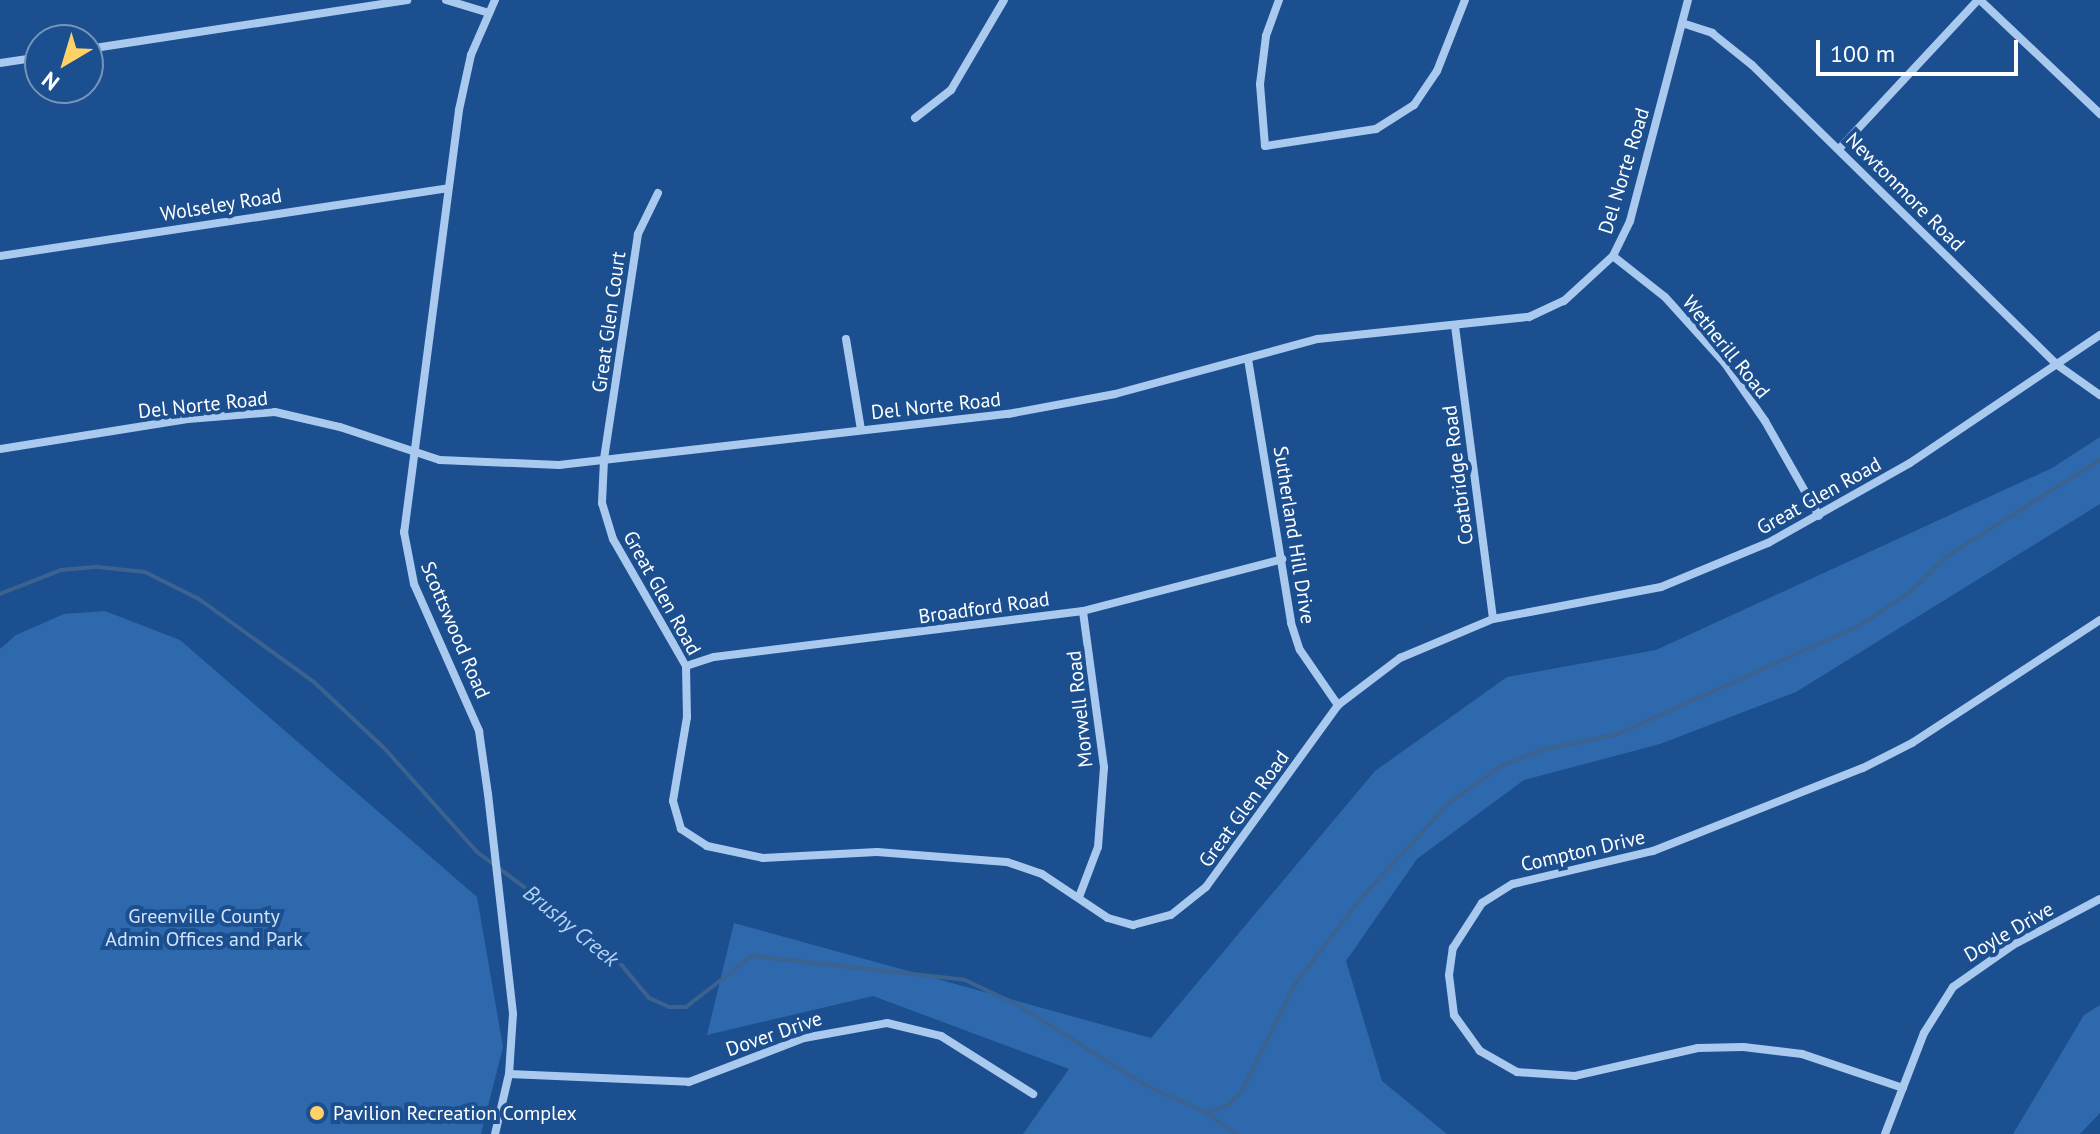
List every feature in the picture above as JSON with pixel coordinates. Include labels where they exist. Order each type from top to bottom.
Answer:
[{"type":"street","points":[[104,47],[407,0]]},
{"type":"street","points":[[446,0],[489,13]]},
{"type":"street","name":"Scottswood Road","points":[[495,0],[465,78],[447,188],[404,532],[408,566],[479,731],[513,994],[509,1074],[495,1134]]},
{"type":"street","points":[[915,118],[951,90],[1004,0]]},
{"type":"street","points":[[1279,0],[1266,36],[1260,84],[1265,146],[1376,129],[1414,105],[1437,71],[1465,0]]},
{"type":"street","name":"Del Norte Road","points":[[0,449],[188,419],[275,412],[340,427],[412,451],[503,467],[604,460],[1055,407],[1318,339],[1512,321],[1547,310],[1579,289],[1613,256],[1630,221],[1688,0]]},
{"type":"street","points":[[1839,149],[1860,133],[1979,0],[2100,114]]},
{"type":"street","name":"Newtonmore Road","points":[[1682,23],[1728,44],[2056,364],[2100,395]]},
{"type":"street","points":[[0,63],[24,59]]},
{"type":"street","name":"Wolseley Road","points":[[0,256],[447,188]]},
{"type":"street","name":"Great Glen Court","points":[[604,460],[638,234],[658,193]]},
{"type":"street","name":"Wetherill Road","points":[[1613,256],[1665,297],[1724,362],[1765,421],[1819,516]]},
{"type":"street","name":"Coatbridge Road","points":[[1455,326],[1493,619]]},
{"type":"street","name":"Great Glen Road","points":[[604,460],[602,503],[613,539],[686,666],[687,717],[673,801],[677,821],[689,837],[719,850],[763,858],[877,852],[1007,862],[1042,874],[1108,918],[1133,925],[1157,921],[1185,906],[1228,861],[1338,705],[1414,650],[1493,619],[1661,587],[1819,516],[1910,463],[2100,335]]},
{"type":"street","points":[[846,339],[861,430]]},
{"type":"street","name":"Sutherland Hill Drive","points":[[1248,359],[1296,640],[1338,705]]},
{"type":"street","name":"Broadford Road","points":[[686,666],[714,657],[1083,611],[1282,559]]},
{"type":"street","name":"Morwell Road","points":[[1079,897],[1098,847],[1104,767],[1083,611]]},
{"type":"street","name":"Compton Drive","points":[[1903,1088],[1802,1054],[1743,1047],[1698,1048],[1575,1076],[1517,1072],[1480,1051],[1459,1024],[1449,994],[1453,948],[1482,903],[1513,884],[1653,851],[1863,768],[1912,743],[2100,620]]},
{"type":"street","name":"Doyle Drive","points":[[1885,1134],[1934,1014],[1961,979],[2100,899]]},
{"type":"street","name":"Dover Drive","points":[[509,1074],[689,1082],[804,1038],[887,1023],[941,1036],[1033,1094]]},
{"type":"green space","points":[[2100,437],[2100,504],[1796,692],[1660,744],[1524,780],[1417,859],[1346,961],[1382,1081],[1447,1134],[1023,1134],[1069,1069],[873,996],[707,1035],[734,923],[1151,1038],[1375,771],[1507,677],[1656,650],[2052,468]]},
{"type":"green space","name":"Greenville County Admin Offices and Park","points":[[105,611],[180,640],[477,897],[503,1047],[481,1134],[0,1134],[0,649],[16,635],[64,614]]},
{"type":"green space","points":[[2100,1005],[2100,1113],[2080,1134],[2013,1134],[2084,1015]]},
{"type":"waterway","points":[[1205,1112],[1227,1106],[1242,1091],[1295,984],[1362,897],[1450,802],[1503,765],[1545,749],[1618,734],[1860,625],[1909,593],[1947,556],[2100,460]]},
{"type":"waterway","name":"Brushy Creek","points":[[0,594],[61,570],[98,567],[145,572],[199,599],[314,682],[385,749],[477,852],[609,950],[649,998],[669,1007],[686,1007],[752,956],[965,980],[1018,1005],[1143,1084],[1205,1112],[1236,1134]]},
{"type":"place","name":"Pavilion Recreation Complex","points":[[317,1113]]}]
